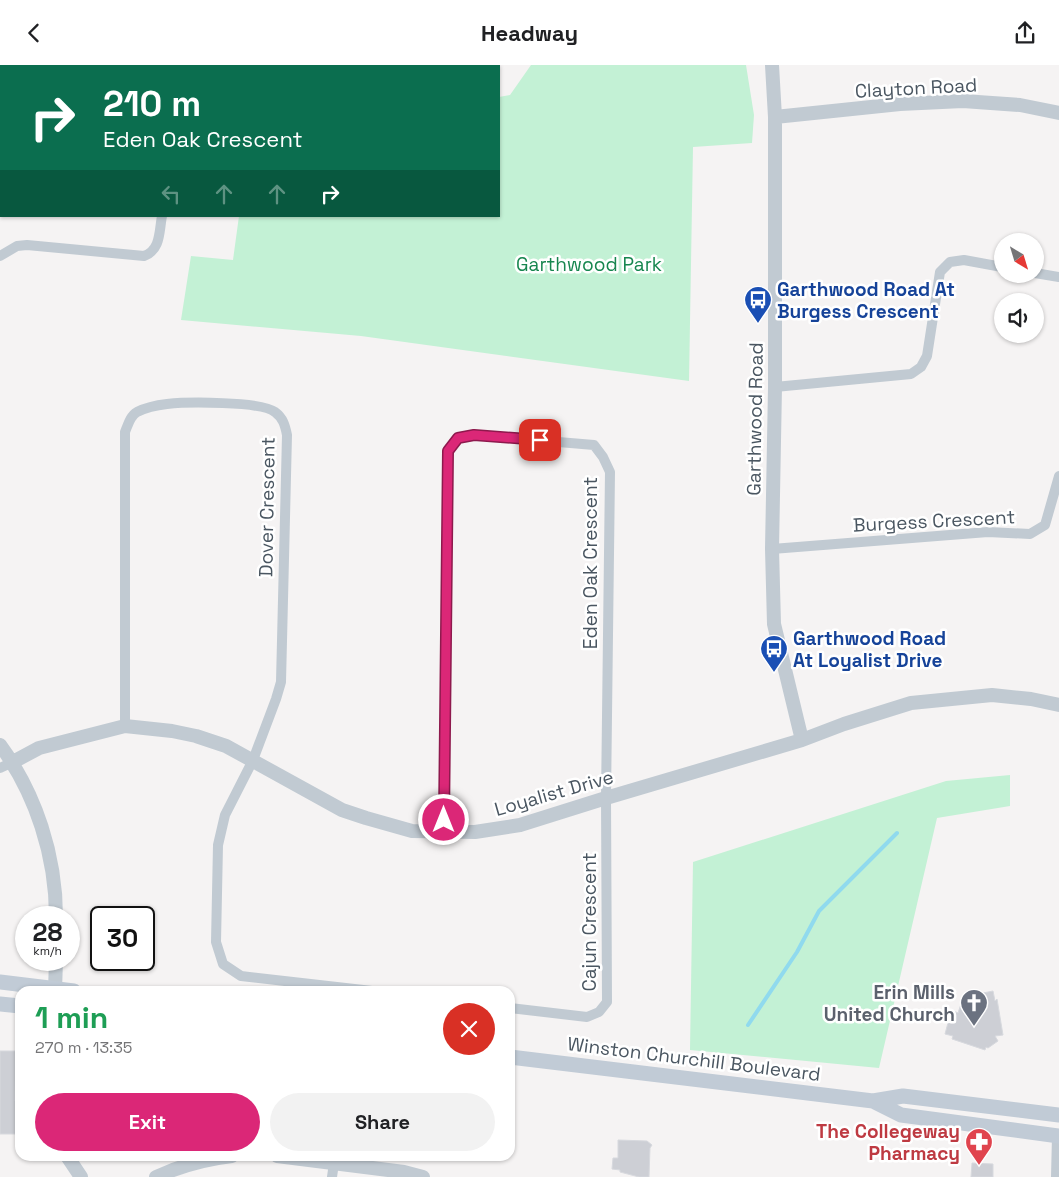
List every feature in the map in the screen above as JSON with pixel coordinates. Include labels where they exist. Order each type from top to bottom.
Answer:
[{"type":"main road","points":[[0,983],[24,986]]},
{"type":"main road","points":[[0,1004],[15,1006]]},
{"type":"main road","name":"Winston Churchill Boulevard","points":[[515,1058],[873,1101],[903,1097],[1059,1115]]},
{"type":"main road","name":"Winston Churchill Boulevard","points":[[873,1101],[902,1115],[1059,1136]]},
{"type":"street","name":"Garthwood Road","points":[[772,65],[775,117],[775,387],[772,549],[774,624],[802,740]]},
{"type":"street","name":"Clayton Road","points":[[775,117],[900,104],[963,101],[1020,105],[1059,113]]},
{"type":"street","points":[[0,255],[17,246],[27,245],[136,257],[144,256],[151,254],[155,249],[162,217]]},
{"type":"street","points":[[775,387],[911,374],[921,367],[927,356],[940,272],[950,262],[964,260],[994,266]]},
{"type":"street","points":[[1044,274],[1059,277]]},
{"type":"street","name":"Dover Crescent","points":[[126,726],[126,431],[128,421],[136,412],[166,404],[214,403],[264,407],[274,411],[284,421],[288,435],[281,682],[252,760]]},
{"type":"street","name":"Eden Oak Crescent","points":[[444,831],[447,467],[448,451],[458,438],[474,435],[594,445],[603,457],[610,472],[606,798]]},
{"type":"street","name":"Burgess Crescent","points":[[772,549],[988,532],[1030,534],[1045,525],[1059,476]]},
{"type":"street","name":"Loyalist Drive","points":[[6,765],[39,748],[126,726],[172,731],[196,736],[226,746],[342,810],[412,831],[476,832],[520,825],[802,740],[844,724],[910,703],[992,695],[1031,699],[1059,705]]},
{"type":"street","points":[[0,745],[6,765],[39,815],[52,863],[55,906]]},
{"type":"street","points":[[252,760],[224,815],[218,845],[216,942],[223,964],[241,976],[328,986]]},
{"type":"street","name":"Cajun Crescent","points":[[515,1009],[587,1017],[599,1012],[607,1002],[606,798]]},
{"type":"street","points":[[56,971],[56,986]]},
{"type":"street","points":[[1058,1177],[1059,1136]]},
{"type":"street","points":[[70,1161],[81,1177]]},
{"type":"street","points":[[156,1177],[202,1161]]},
{"type":"street","points":[[297,1161],[333,1170],[404,1173],[423,1177]]},
{"type":"green space","name":"Garthwood Park","points":[[531,65],[746,65],[754,115],[752,143],[693,147],[689,381],[361,336],[181,320],[191,256],[233,260],[239,217],[500,217],[500,97],[510,95]]},
{"type":"green space","points":[[1010,775],[1010,806],[937,818],[879,1068],[690,1050],[693,862],[946,781]]},
{"type":"building","name":"Erin Mills United Church","points":[[993,991],[995,1001],[997,999],[1003,1035],[995,1036],[998,1041],[988,1048],[986,1047],[985,1050],[952,1039],[953,1036],[945,1034],[949,1019],[952,1020],[954,1011],[958,1013],[961,1004],[972,1002],[971,998],[979,996],[978,994]]},
{"type":"building","points":[[0,1051],[15,1051],[15,1134],[0,1134]]},
{"type":"building","points":[[618,1140],[647,1141],[652,1145],[650,1148],[649,1177],[639,1177],[612,1169],[613,1158],[618,1158]]},
{"type":"building","points":[[972,1163],[993,1164],[993,1177],[971,1177]]},
{"type":"waterway","points":[[748,1025],[797,952],[819,911],[897,833]]},
{"type":"place","name":"Garthwood Road At Burgess Crescent","points":[[758,324]]},
{"type":"place","name":"Garthwood Road At Loyalist Drive","points":[[774,673]]},
{"type":"place","name":"Erin Mills United Church","points":[[974,1027]]},
{"type":"place","name":"The Collegeway Pharmacy","points":[[979,1166]]},
{"type":"route","points":[[444,820],[448,451],[458,438],[474,435],[540,440]]}]
